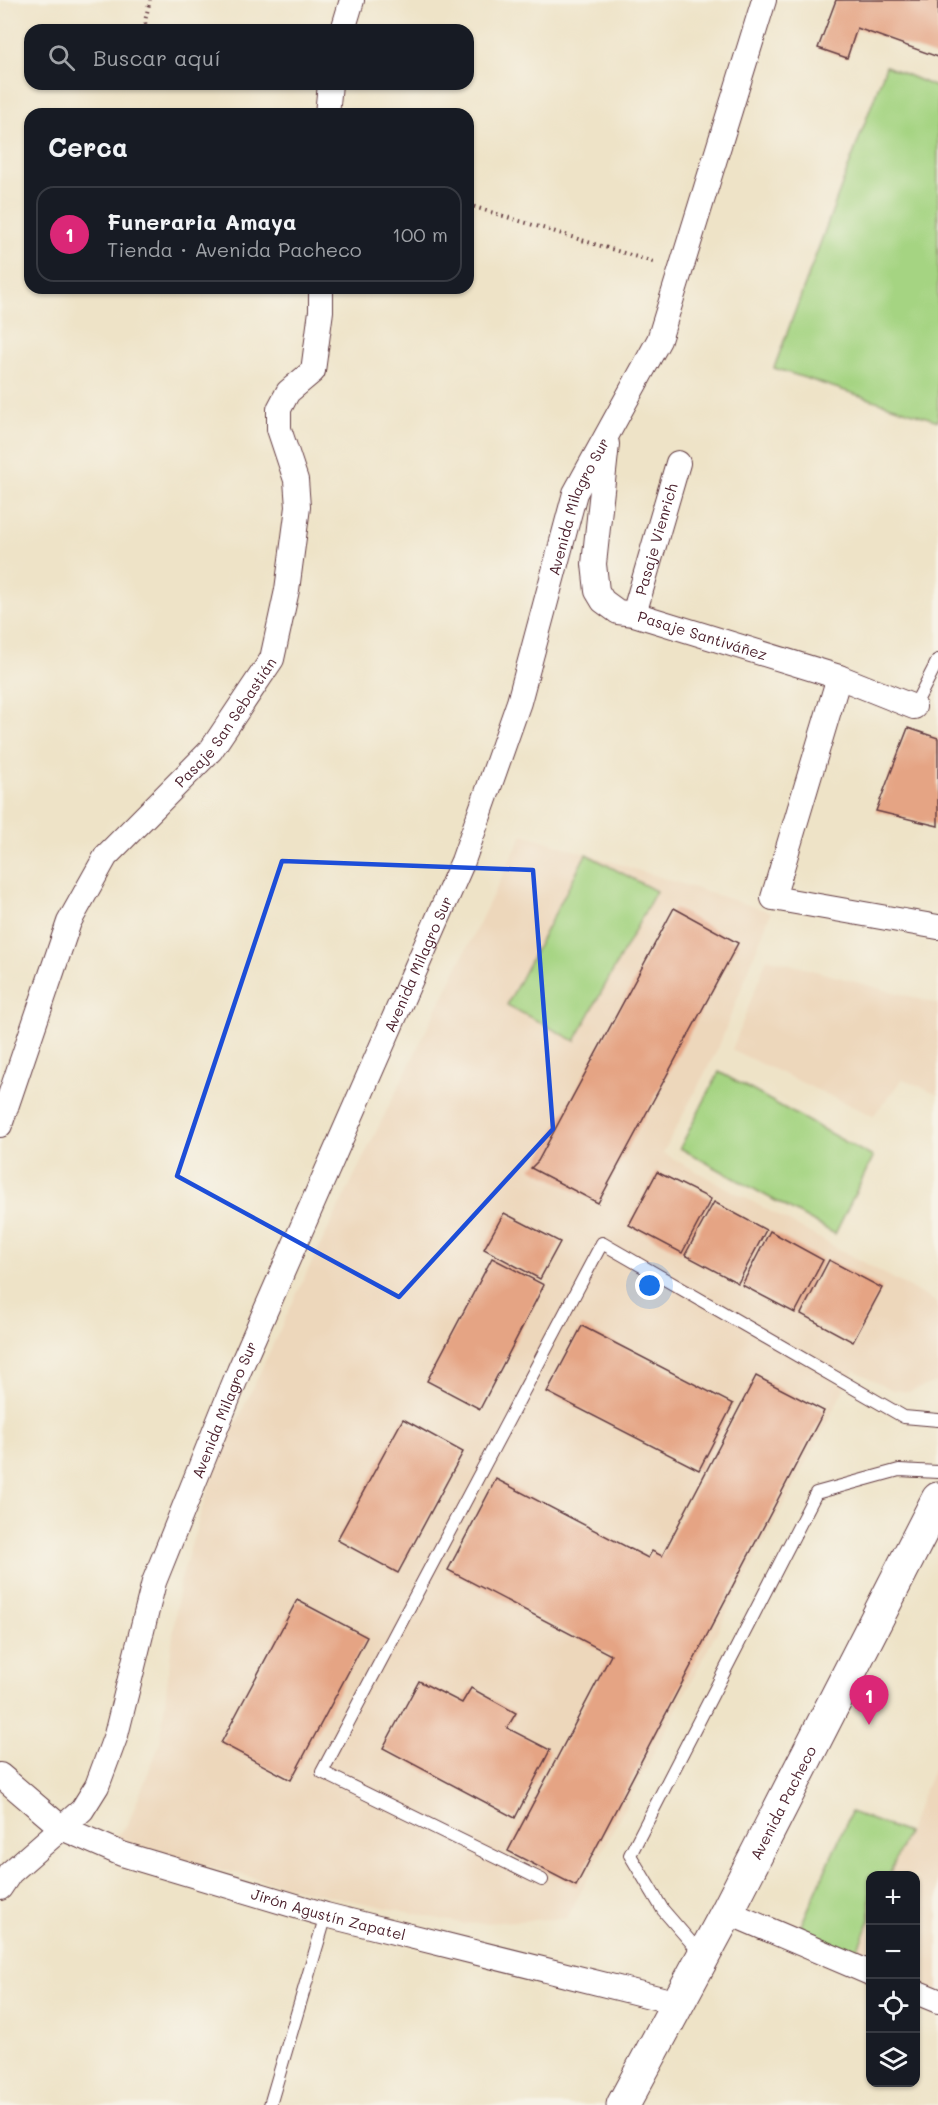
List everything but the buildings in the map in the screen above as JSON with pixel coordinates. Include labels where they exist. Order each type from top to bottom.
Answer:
[{"type":"highway","name":"Avenida Pacheco","points":[[623,2105],[704,1957],[938,1499]]},
{"type":"street","points":[[346,24],[352,0]]},
{"type":"street","name":"Avenida Milagro Sur","points":[[0,1888],[10,1873],[82,1810],[97,1786],[116,1735],[154,1582],[243,1360],[463,861],[519,702],[575,493],[659,340],[764,0]]},
{"type":"street","points":[[328,108],[329,90]]},
{"type":"street","name":"Pasaje San Sebastián","points":[[0,1125],[69,922],[106,856],[211,750],[272,659],[287,590],[298,507],[296,480],[279,429],[279,409],[288,392],[313,371],[321,294]]},
{"type":"street","name":"Pasaje Santiváñez","points":[[608,432],[594,564],[597,591],[603,601],[618,612],[634,614],[839,677],[914,707]]},
{"type":"street","name":"Pasaje Vienrich","points":[[634,614],[678,463]]},
{"type":"street","points":[[839,677],[773,898],[938,927]]},
{"type":"street","name":"Jirón Agustín Zapatel","points":[[0,1775],[62,1828],[122,1854],[326,1915],[678,2003]]},
{"type":"street","points":[[727,1912],[866,1971]]},
{"type":"street","points":[[920,1994],[938,2001]]},
{"type":"lane","name":"Pasaje Santiváñez","points":[[914,707],[938,660]]},
{"type":"lane","points":[[542,1880],[322,1772],[602,1243],[904,1417],[938,1420]]},
{"type":"lane","points":[[704,1957],[663,1910],[630,1855],[816,1494],[899,1470],[938,1472]]},
{"type":"lane","points":[[270,2105],[326,1915]]},
{"type":"path","points":[[145,24],[150,0]]},
{"type":"path","points":[[474,207],[680,270]]},
{"type":"highlighted area","points":[[282,861],[533,870],[553,1129],[399,1297],[177,1176]]},
{"type":"shaded area","points":[[523,834],[771,912],[719,1046],[663,1153],[938,1303],[938,1381],[909,1392],[892,1390],[854,1370],[567,1918],[465,1924],[301,1890],[109,1841],[127,1826],[160,1743],[179,1585],[214,1470],[308,1270]]},
{"type":"shaded area","points":[[767,958],[938,1004],[938,1094],[903,1079],[873,1116],[732,1050]]},
{"type":"shaded area","points":[[938,1758],[938,1992],[920,1984],[920,1871],[891,1871]]},
{"type":"shaded area","points":[[866,1929],[866,1960],[855,1956]]},
{"type":"green space","points":[[886,66],[938,88],[938,421],[774,368]]},
{"type":"green space","points":[[586,854],[656,891],[575,1041],[507,1005]]},
{"type":"green space","points":[[719,1072],[873,1157],[835,1234],[680,1148]]},
{"type":"green space","points":[[851,1812],[907,1833],[891,1871],[866,1871],[866,1929],[855,1956],[799,1930]]},
{"type":"place","name":"Funeraria Amaya","points":[[869,1725]]}]
